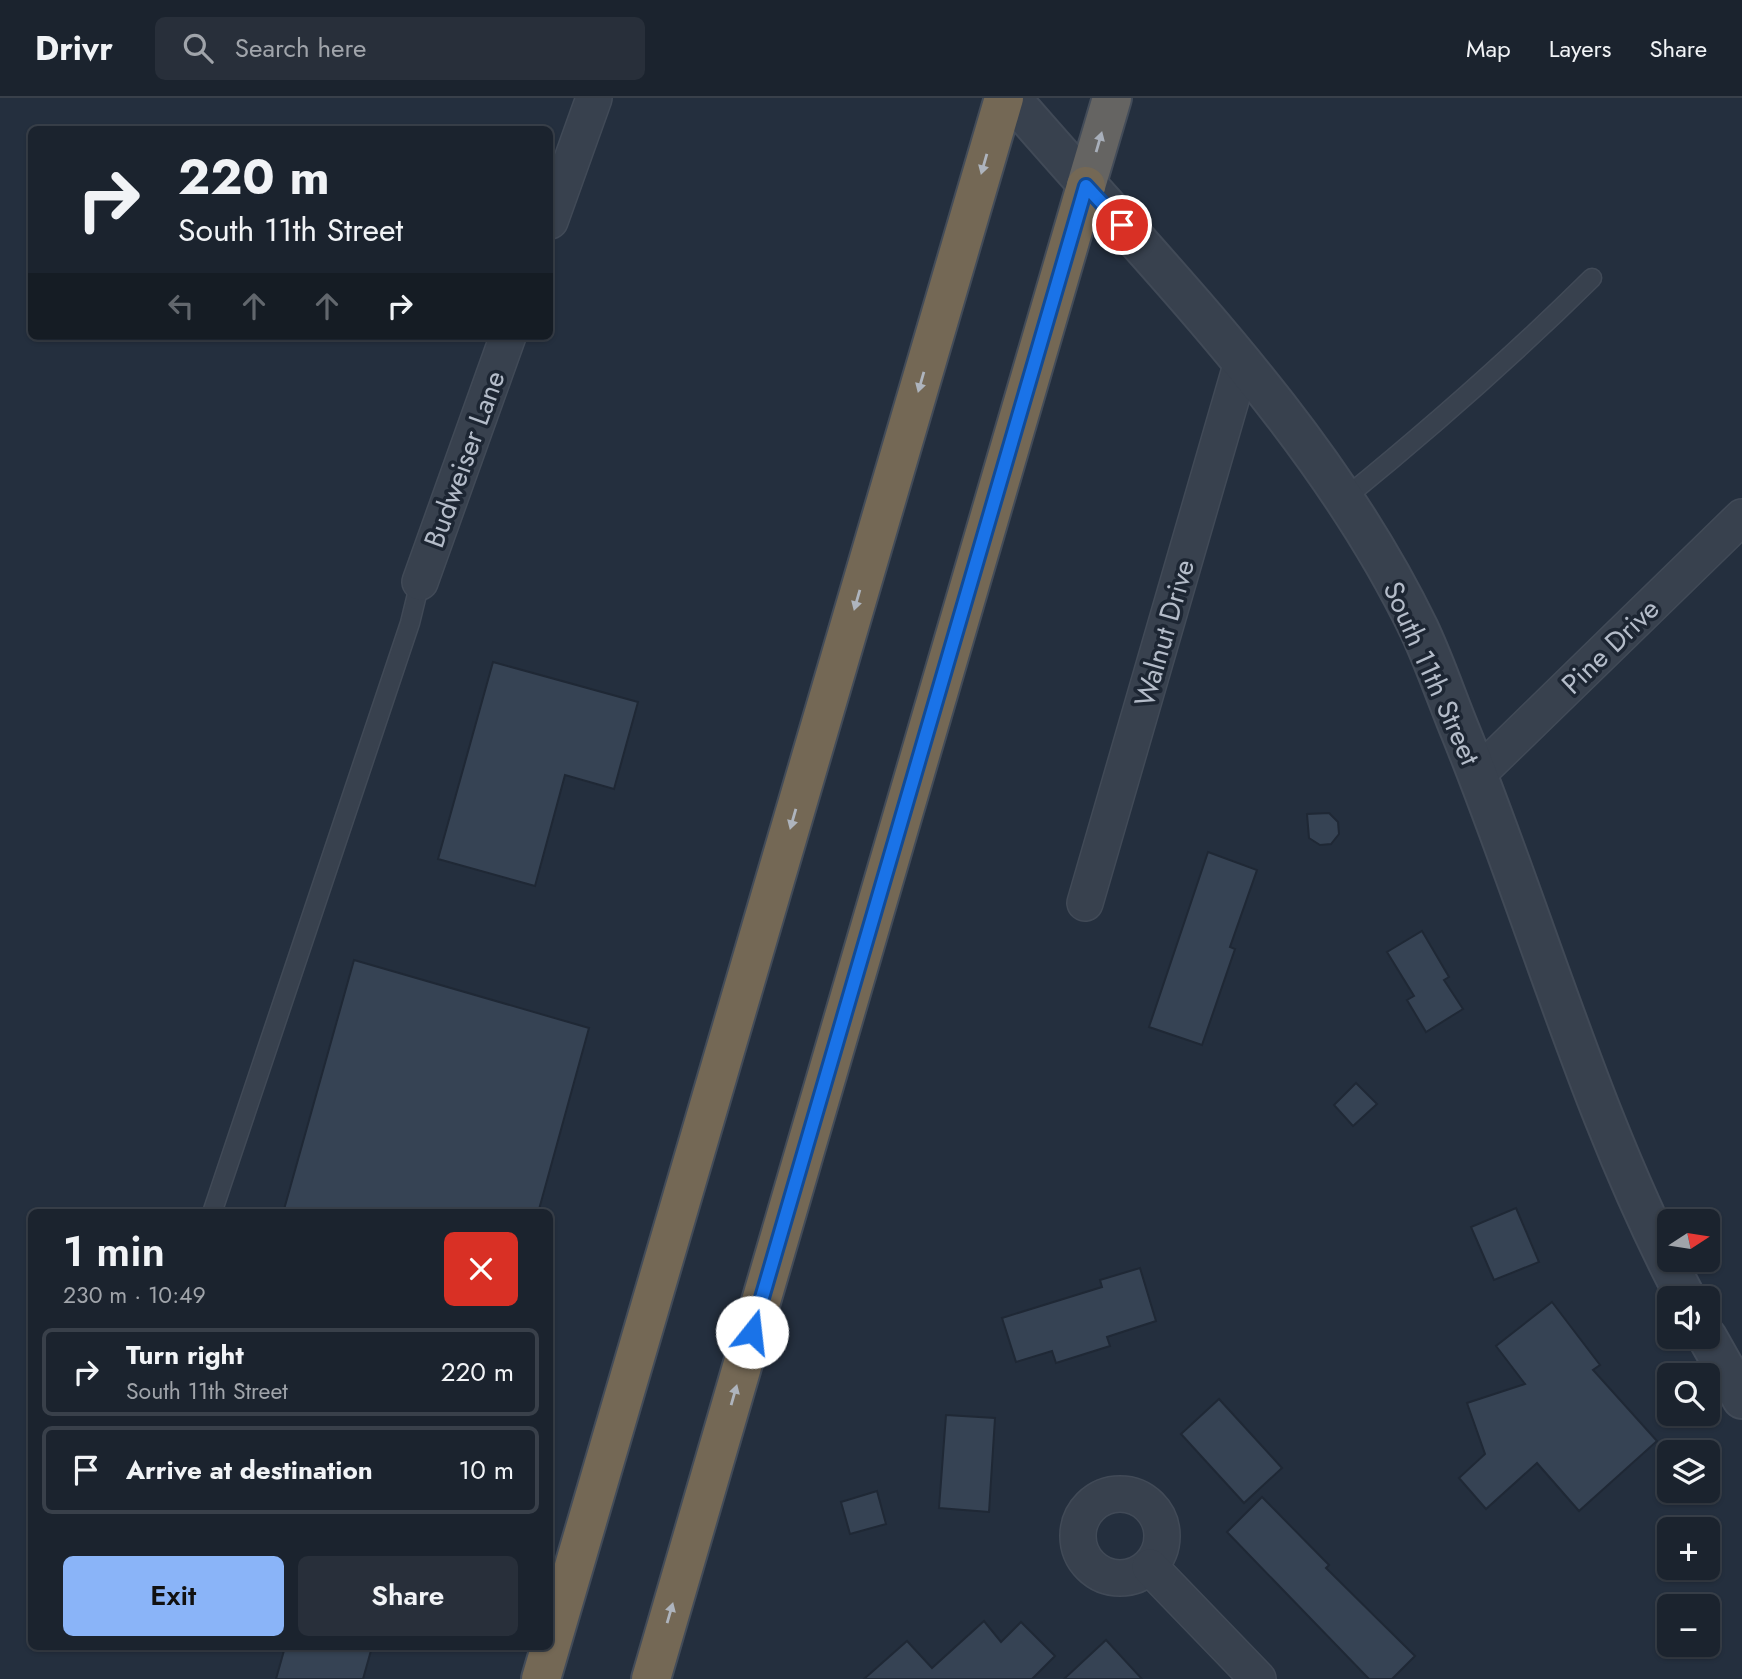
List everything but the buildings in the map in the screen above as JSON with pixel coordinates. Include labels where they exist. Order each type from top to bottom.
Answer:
[{"type":"highway","points":[[553,1638],[1004,98]]},
{"type":"highway","points":[[651,1679],[1112,98]]},
{"type":"highway","points":[[541,1679],[549,1650]]},
{"type":"street","points":[[553,213],[594,98]]},
{"type":"street","name":"South 11th Street","points":[[1011,98],[1086,186],[1176,283],[1242,362],[1345,498],[1419,629],[1478,775],[1594,1091],[1661,1251],[1680,1286]]},
{"type":"street","name":"Budweiser Lane","points":[[420,582],[507,340]]},
{"type":"street","name":"Walnut Drive","points":[[1085,903],[1242,362]]},
{"type":"street","name":"Pine Drive","points":[[1478,775],[1742,517]]},
{"type":"street","points":[[1714,1349],[1740,1392]]},
{"type":"street","points":[[1150,1567],[1258,1679]]},
{"type":"lane","points":[[1345,498],[1424,434],[1521,348],[1592,278]]},
{"type":"lane","points":[[213,1209],[410,623],[420,582]]},
{"type":"route","points":[[752,1332],[1086,186],[1122,225]]}]
